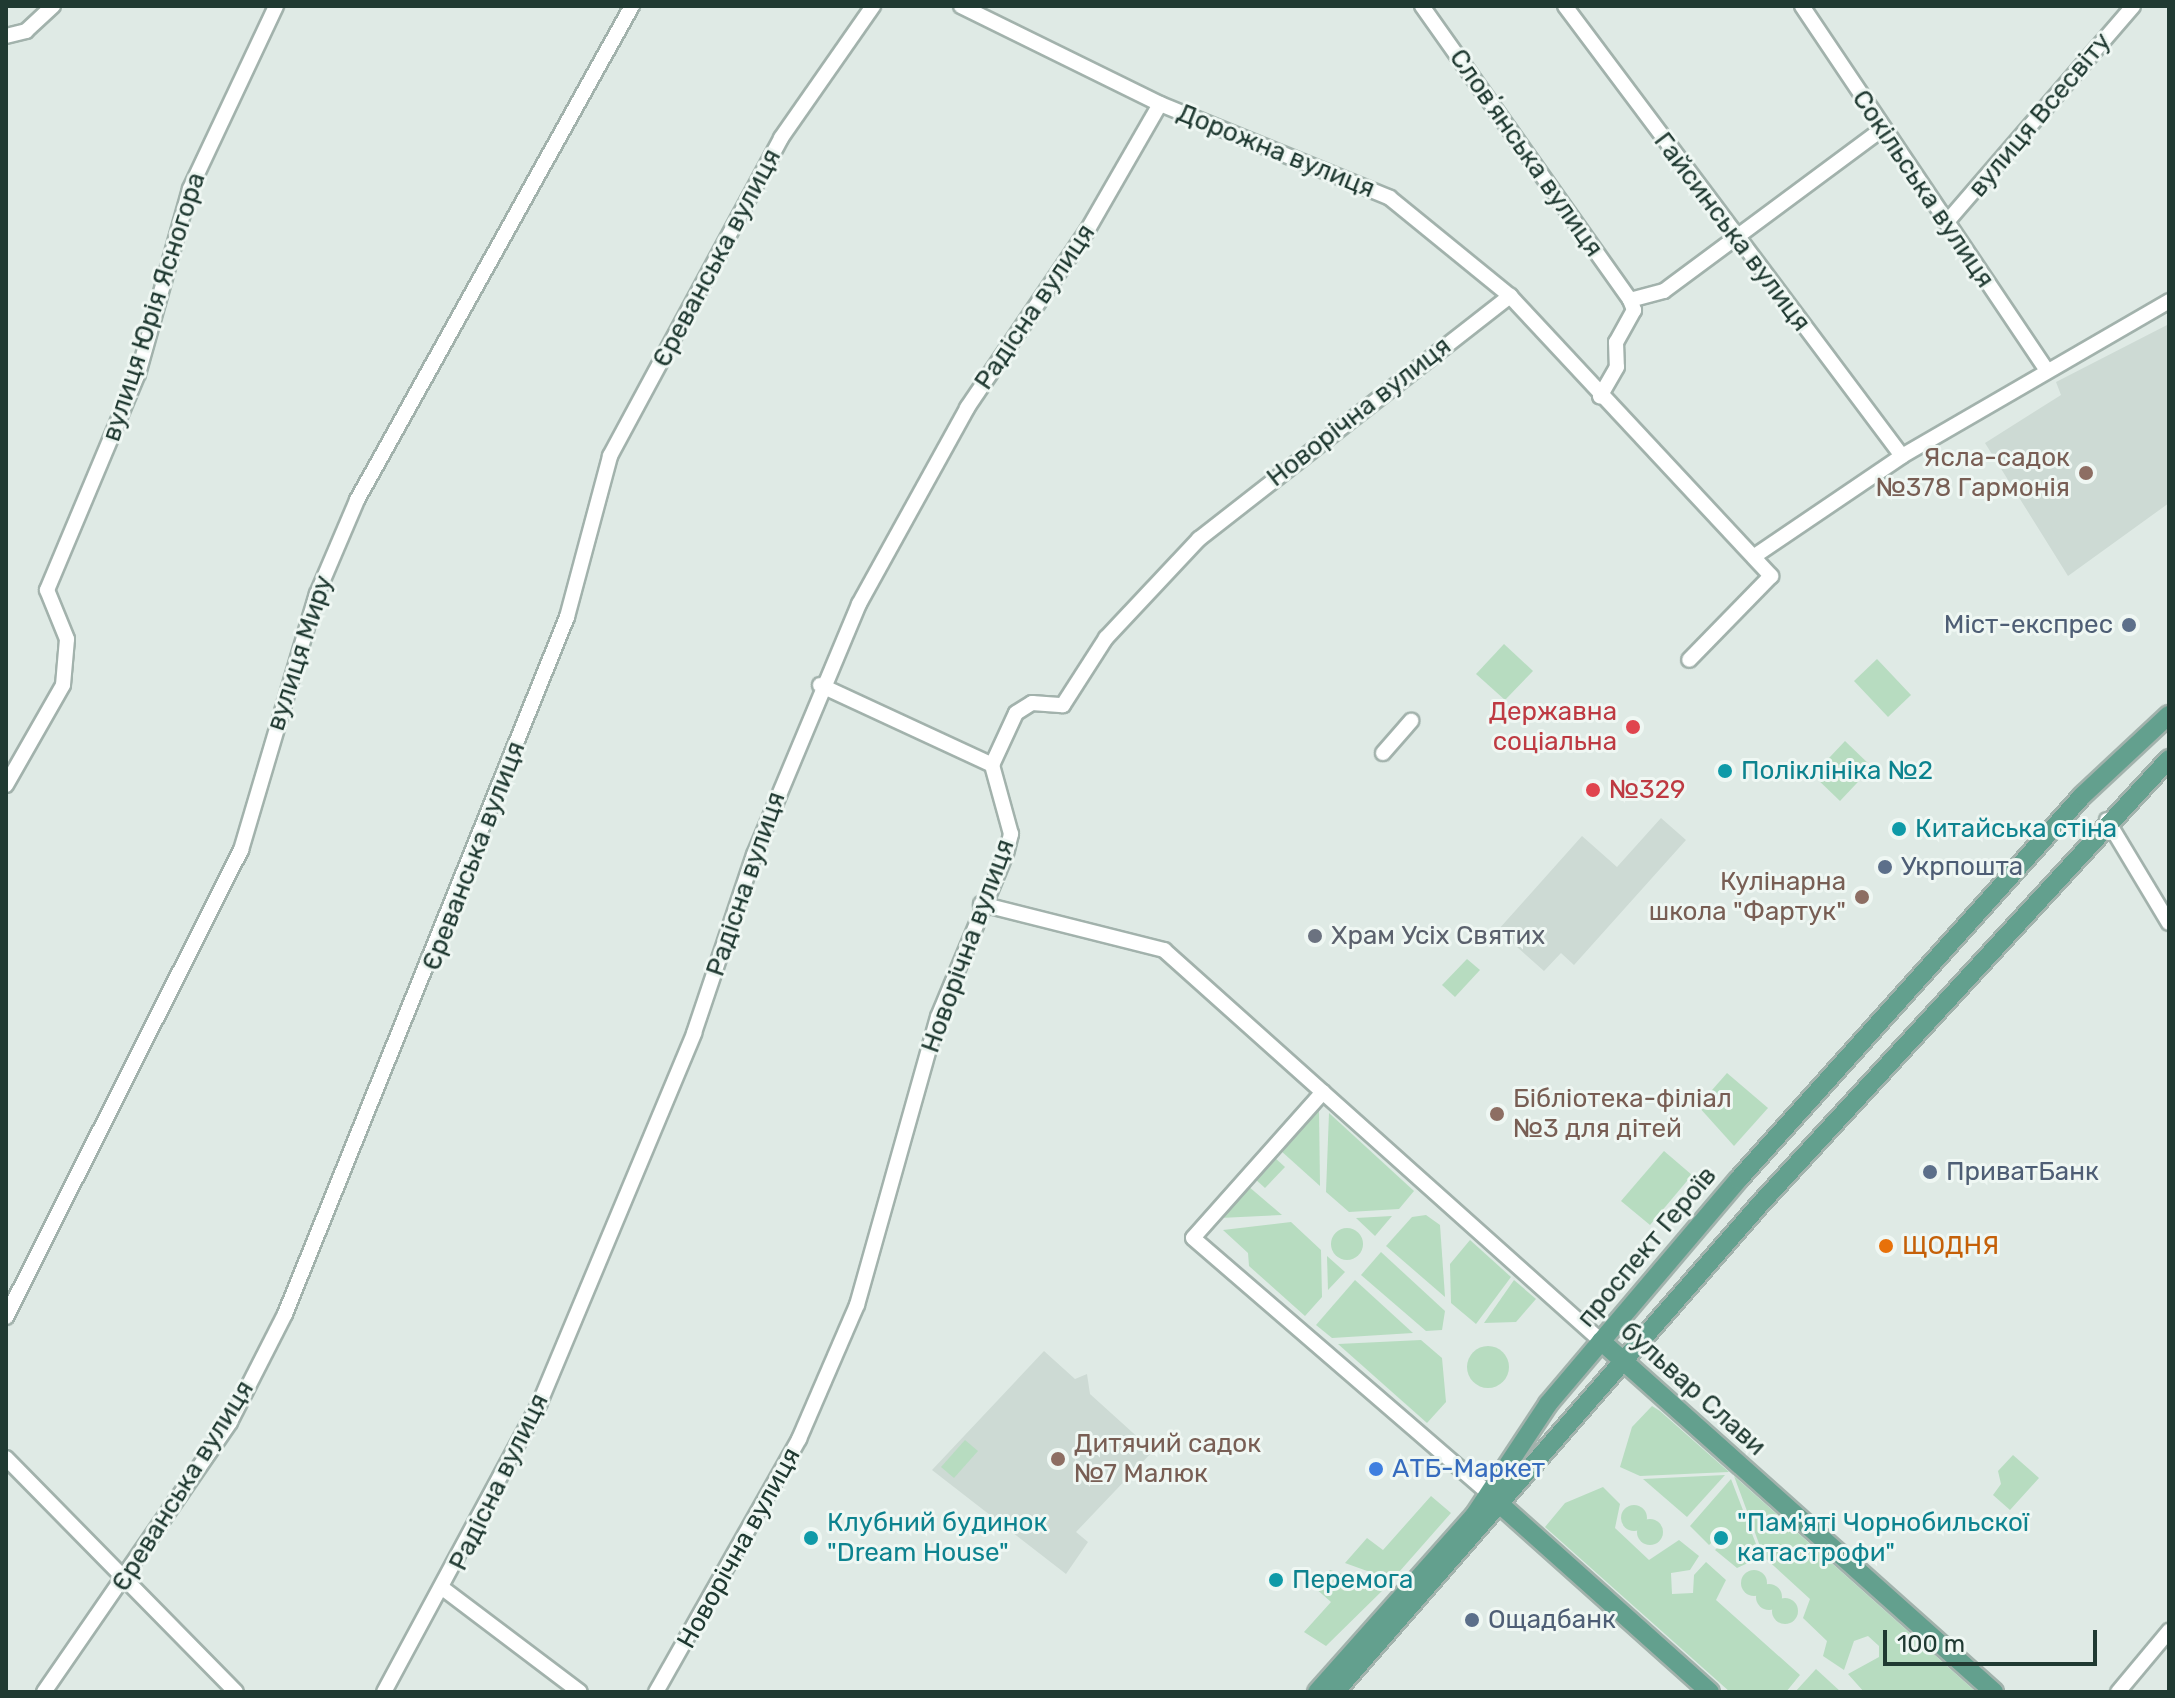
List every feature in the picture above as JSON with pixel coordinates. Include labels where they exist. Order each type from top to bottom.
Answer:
[{"type":"main road","name":"проспект Героїв","points":[[1335,1692],[1495,1500],[1548,1404],[1601,1341],[2082,796],[2169,715]]},
{"type":"main road","name":"проспект Героїв","points":[[1317,1692],[1623,1361],[2107,820],[2169,759]]},
{"type":"main road","name":"бульвар Слави","points":[[1601,1341],[1994,1692]]},
{"type":"main road","points":[[1495,1500],[1710,1692]]},
{"type":"street","points":[[6,36],[26,31],[53,6]]},
{"type":"street","name":"вулиця Юрія Ясногора","points":[[6,785],[63,685],[67,639],[47,590],[138,374],[190,189],[276,6]]},
{"type":"street","name":"вулиця Миру","points":[[6,1317],[241,850],[317,594],[357,500],[632,6]]},
{"type":"street","name":"Єреванська вулиця","points":[[44,1692],[128,1575],[230,1422],[285,1314],[561,631],[610,456],[781,138],[873,6]]},
{"type":"street","name":"Дорожна вулиця","points":[[961,6],[1160,104],[1390,198],[1510,296],[1600,396],[1756,555]]},
{"type":"street","name":"Словʼянська вулиця","points":[[1422,6],[1630,300]]},
{"type":"street","name":"Гайсинська вулиця","points":[[1565,6],[1734,239],[1902,456]]},
{"type":"street","name":"Сокільська вулиця","points":[[1802,6],[1881,130],[2047,370]]},
{"type":"street","name":"вулиця Всесвіту","points":[[1946,223],[2133,6]]},
{"type":"street","name":"Радісна вулиця","points":[[384,1692],[445,1590],[540,1402],[694,1033],[820,685],[967,408],[1087,231],[1160,104]]},
{"type":"street","points":[[1600,396],[1617,367],[1630,300],[1664,291],[1881,130]]},
{"type":"street","name":"Новорічна вулиця","points":[[656,1692],[827,1378],[884,1224],[938,1017],[1011,834],[992,765],[1019,708],[1063,705],[1106,638],[1199,539],[1510,296]]},
{"type":"street","points":[[1689,660],[1771,576],[1756,555],[1902,456],[2169,301]]},
{"type":"street","points":[[820,685],[992,765]]},
{"type":"street","points":[[1383,753],[1411,721]]},
{"type":"street","points":[[2107,820],[2169,923]]},
{"type":"street","name":"бульвар Слави","points":[[981,904],[1164,950],[1601,1341]]},
{"type":"street","points":[[1323,1092],[1193,1238],[1495,1500]]},
{"type":"street","points":[[6,1458],[128,1575],[236,1692]]},
{"type":"street","points":[[445,1590],[580,1692]]},
{"type":"street","points":[[2118,1692],[2169,1631]]},
{"type":"shaded area","name":"Ясла-садок №378 Гармонія","points":[[2169,324],[2169,503],[2068,576],[1985,443],[2061,395],[2056,382]]},
{"type":"shaded area","points":[[1661,818],[1686,840],[1574,965],[1561,953],[1544,971],[1498,930],[1582,836],[1617,867]]},
{"type":"shaded area","name":"Дитячий садок №7 Малюк","points":[[1044,1351],[1075,1379],[1087,1374],[1090,1394],[1153,1451],[1076,1532],[1088,1542],[1066,1574],[932,1470]]},
{"type":"green space","points":[[1504,644],[1533,671],[1505,700],[1476,674]]},
{"type":"green space","points":[[1877,659],[1911,695],[1888,717],[1854,681]]},
{"type":"green space","points":[[1845,741],[1872,767],[1840,801],[1813,775]]},
{"type":"green space","points":[[1467,959],[1480,970],[1455,997],[1442,985]]},
{"type":"green space","points":[[1727,1073],[1768,1108],[1734,1146],[1698,1106]]},
{"type":"green space","points":[[1316,1109],[1319,1111],[1320,1186],[1280,1150]]},
{"type":"green space","points":[[1329,1113],[1414,1191],[1399,1209],[1349,1212],[1326,1192]]},
{"type":"green space","points":[[1664,1151],[1692,1175],[1650,1225],[1621,1201]]},
{"type":"green space","points":[[1274,1157],[1285,1167],[1265,1188],[1254,1178]]},
{"type":"green space","points":[[1248,1186],[1282,1215],[1220,1218]]},
{"type":"green space","points":[[1426,1215],[1440,1225],[1445,1297],[1386,1246],[1412,1217]]},
{"type":"green space","points":[[1392,1216],[1375,1236],[1356,1218]]},
{"type":"green space","points":[[1291,1222],[1321,1250],[1322,1297],[1305,1316],[1249,1266],[1248,1253],[1223,1230]]},
{"type":"green space","points":[[1347,1228],[1358,1233],[1363,1244],[1358,1255],[1347,1260],[1336,1255],[1331,1244],[1336,1233]]},
{"type":"green space","points":[[1470,1240],[1511,1277],[1476,1324],[1451,1303],[1450,1264]]},
{"type":"green space","points":[[1381,1252],[1445,1311],[1442,1330],[1426,1331],[1361,1275]]},
{"type":"green space","points":[[1327,1256],[1345,1272],[1328,1290]]},
{"type":"green space","points":[[1355,1280],[1413,1333],[1332,1338],[1316,1325]]},
{"type":"green space","points":[[1514,1280],[1536,1299],[1516,1322],[1484,1323]]},
{"type":"green space","points":[[1421,1340],[1442,1358],[1446,1402],[1427,1423],[1338,1344]]},
{"type":"green space","points":[[1488,1346],[1503,1352],[1509,1367],[1503,1382],[1488,1388],[1473,1382],[1467,1367],[1473,1352]]},
{"type":"green space","points":[[1652,1406],[1729,1472],[1640,1476],[1620,1467],[1632,1427]]},
{"type":"green space","points":[[965,1440],[978,1451],[954,1478],[941,1467]]},
{"type":"green space","points":[[2013,1455],[2039,1478],[2010,1510],[1993,1495],[2001,1484],[1998,1471]]},
{"type":"green space","points":[[1725,1475],[1687,1517],[1643,1479]]},
{"type":"green space","points":[[1734,1476],[1976,1692],[1864,1692],[1848,1674],[1879,1657],[1879,1646],[1868,1636],[1854,1641],[1844,1670],[1823,1656],[1827,1641],[1803,1618],[1810,1599],[1764,1557]]},
{"type":"green space","points":[[1731,1479],[1761,1557],[1737,1568],[1715,1550],[1726,1539],[1721,1534],[1709,1545],[1690,1526]]},
{"type":"green space","points":[[1603,1487],[1620,1504],[1615,1528],[1649,1560],[1679,1540],[1699,1556],[1690,1570],[1671,1573],[1672,1594],[1693,1593],[1694,1575],[1706,1562],[1726,1580],[1716,1600],[1800,1675],[1786,1692],[1730,1692],[1545,1527],[1565,1503]]},
{"type":"green space","points":[[1431,1496],[1451,1513],[1392,1580],[1345,1563],[1367,1538],[1383,1550]]},
{"type":"green space","points":[[1634,1505],[1643,1509],[1647,1518],[1643,1527],[1634,1531],[1625,1527],[1621,1518],[1625,1509]]},
{"type":"green space","points":[[1650,1519],[1659,1523],[1663,1532],[1659,1541],[1650,1545],[1641,1541],[1637,1532],[1641,1523]]},
{"type":"green space","points":[[1330,1570],[1385,1588],[1326,1646],[1304,1632],[1331,1602],[1314,1587]]},
{"type":"green space","points":[[1754,1570],[1763,1574],[1767,1583],[1763,1592],[1754,1596],[1745,1592],[1741,1583],[1745,1574]]},
{"type":"green space","points":[[1769,1584],[1778,1588],[1782,1597],[1778,1606],[1769,1610],[1760,1606],[1756,1597],[1760,1588]]},
{"type":"green space","points":[[1785,1598],[1794,1602],[1798,1611],[1794,1620],[1785,1624],[1776,1620],[1772,1611],[1776,1602]]},
{"type":"green space","points":[[1816,1669],[1841,1692],[1795,1692]]},
{"type":"place","name":"Ясла-садок №378 Гармонія","points":[[2086,473]]},
{"type":"place","name":"Міст-експрес","points":[[2129,625]]},
{"type":"place","name":"Державна соціальна","points":[[1633,727]]},
{"type":"place","name":"Поліклініка №2","points":[[1725,771]]},
{"type":"place","name":"№329","points":[[1593,790]]},
{"type":"place","name":"Китайська стіна","points":[[1899,829]]},
{"type":"place","name":"Укрпошта","points":[[1885,867]]},
{"type":"place","name":"Кулінарна школа \"Фартук\"","points":[[1862,897]]},
{"type":"place","name":"Храм Усіх Святих","points":[[1315,936]]},
{"type":"place","name":"Бібліотека-філіал №3 для дітей","points":[[1497,1114]]},
{"type":"place","name":"ПриватБанк","points":[[1930,1172]]},
{"type":"place","name":"ЩОДНЯ","points":[[1886,1246]]},
{"type":"place","name":"Дитячий садок №7 Малюк","points":[[1058,1459]]},
{"type":"place","name":"АТБ-Маркет","points":[[1376,1469]]},
{"type":"place","name":"Клубний будинок \"Dream House\"","points":[[811,1538]]},
{"type":"place","name":"\"Пам'яті Чорнобильскої катастрофи\"","points":[[1721,1538]]},
{"type":"place","name":"Перемога","points":[[1276,1580]]},
{"type":"place","name":"Ощадбанк","points":[[1472,1620]]}]
